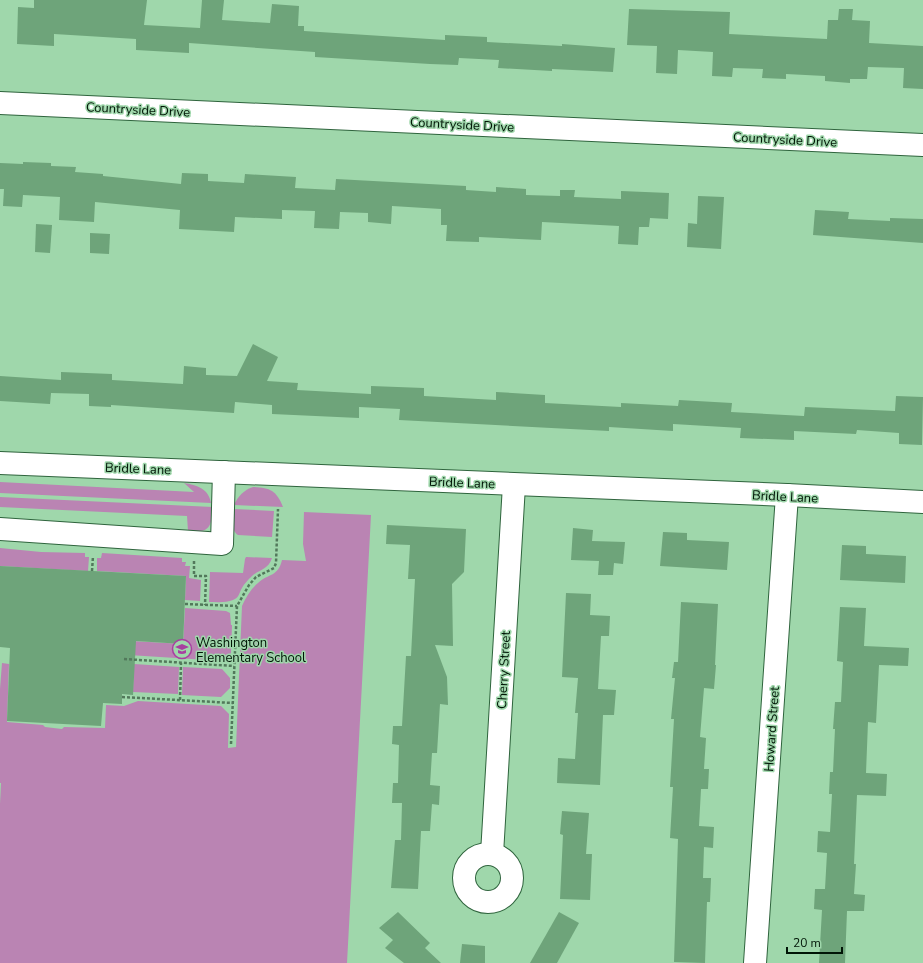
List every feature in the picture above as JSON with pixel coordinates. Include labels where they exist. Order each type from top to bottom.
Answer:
[{"type":"street","name":"Countryside Drive","points":[[0,103],[923,146]]},
{"type":"street","name":"Bridle Lane","points":[[0,462],[923,502]]},
{"type":"street","points":[[0,529],[222,544],[224,472]]},
{"type":"street","name":"Cherry Street","points":[[492,854],[514,484]]},
{"type":"street","name":"Howard Street","points":[[755,963],[787,495]]},
{"type":"path","points":[[231,744],[237,606],[249,585],[256,577],[274,568],[276,563],[278,509]]},
{"type":"path","points":[[92,571],[94,550]]},
{"type":"path","points":[[185,604],[237,606]]},
{"type":"path","points":[[124,659],[234,666]]},
{"type":"path","points":[[180,700],[181,662]]},
{"type":"path","points":[[122,697],[233,703]]},
{"type":"shaded area","points":[[0,482],[194,492],[184,483],[202,488],[208,494],[211,503],[0,493]]},
{"type":"shaded area","points":[[253,487],[268,489],[275,493],[283,507],[234,505],[242,494]]},
{"type":"shaded area","points":[[0,497],[213,507],[208,528],[201,531],[188,531],[187,516],[0,507]]},
{"type":"shaded area","points":[[234,509],[274,511],[272,537],[238,535],[235,533],[233,527]]},
{"type":"shaded area","name":"Washington Elementary School","points":[[304,512],[371,515],[347,963],[0,963],[0,689],[2,663],[9,664],[7,722],[43,725],[45,727],[62,729],[64,727],[105,728],[106,705],[124,706],[138,701],[221,706],[229,714],[228,748],[236,747],[242,606],[253,588],[262,580],[276,572],[282,560],[306,561],[303,544]]},
{"type":"shaded area","points":[[0,548],[41,552],[85,553],[85,557],[89,557],[88,571],[0,566]]},
{"type":"shaded area","points":[[102,553],[182,558],[182,562],[186,562],[185,566],[190,566],[189,578],[201,580],[200,601],[185,600],[186,576],[97,571],[97,558],[101,558]]},
{"type":"shaded area","points":[[246,557],[272,558],[266,567],[252,576],[243,586],[238,597],[230,601],[209,602],[210,572],[243,573]]},
{"type":"shaded area","points":[[185,608],[226,611],[230,613],[232,625],[231,653],[223,661],[113,654],[114,640],[183,644]]},
{"type":"shaded area","points":[[134,664],[179,667],[178,694],[133,692]]},
{"type":"shaded area","points":[[183,667],[222,669],[230,678],[230,688],[221,697],[182,695]]},
{"type":"building","points":[[34,0],[147,0],[144,25],[200,28],[202,0],[224,0],[222,20],[270,23],[272,4],[299,6],[298,26],[304,26],[304,31],[445,40],[445,35],[487,37],[487,42],[562,46],[562,44],[615,48],[613,72],[498,68],[499,60],[459,58],[458,65],[315,57],[315,52],[189,43],[189,53],[136,50],[136,39],[54,34],[54,46],[17,44],[18,7],[34,8]]},
{"type":"building","points":[[629,9],[730,12],[729,34],[827,39],[828,20],[838,20],[839,9],[853,9],[852,20],[870,21],[869,43],[923,46],[923,89],[903,88],[904,68],[868,67],[867,79],[850,79],[850,83],[825,81],[825,76],[786,74],[786,79],[762,78],[763,69],[733,68],[732,77],[712,76],[713,52],[678,50],[677,74],[656,73],[657,46],[627,45]]},
{"type":"building","points":[[23,162],[51,163],[51,166],[76,167],[75,172],[181,184],[182,173],[208,174],[208,181],[244,183],[245,174],[296,177],[295,188],[335,190],[336,179],[466,186],[466,190],[496,192],[496,187],[526,189],[526,195],[560,196],[560,190],[575,190],[574,197],[621,199],[621,191],[669,193],[668,219],[650,218],[649,227],[639,227],[638,245],[618,244],[619,226],[542,222],[541,240],[479,237],[479,242],[446,241],[447,225],[441,225],[441,209],[392,206],[391,224],[368,222],[368,213],[340,212],[339,229],[314,228],[315,211],[282,210],[282,219],[235,217],[234,232],[179,229],[180,210],[95,202],[94,222],[59,220],[60,197],[23,195],[22,207],[3,206],[4,189],[0,189],[0,163],[23,164]]},
{"type":"building","points":[[698,196],[724,197],[721,249],[687,247],[688,223],[697,224]]},
{"type":"building","points":[[815,210],[849,212],[848,219],[890,221],[890,218],[923,219],[923,243],[813,235]]},
{"type":"building","points":[[36,224],[52,225],[50,253],[35,252]]},
{"type":"building","points":[[90,233],[110,234],[109,254],[90,253]]},
{"type":"building","points":[[253,344],[278,357],[267,381],[298,383],[297,390],[371,394],[371,386],[424,388],[424,396],[496,400],[496,392],[545,395],[545,403],[621,407],[621,403],[678,406],[679,400],[732,403],[731,412],[804,416],[805,407],[895,411],[896,396],[923,397],[922,445],[899,444],[899,433],[857,430],[856,434],[794,431],[794,440],[740,438],[741,428],[673,424],[673,431],[609,427],[609,431],[399,420],[400,409],[359,407],[359,418],[272,414],[272,405],[235,402],[234,413],[111,405],[111,407],[89,406],[89,394],[51,393],[50,404],[0,401],[0,376],[61,380],[61,372],[112,374],[112,380],[183,384],[184,366],[206,368],[206,375],[237,376]]},
{"type":"building","points":[[387,525],[466,529],[464,572],[452,584],[453,646],[435,645],[447,677],[448,705],[440,704],[437,753],[432,753],[430,785],[440,786],[439,805],[432,804],[430,831],[421,831],[418,889],[391,888],[395,840],[401,840],[402,803],[392,803],[393,783],[398,783],[399,745],[392,744],[393,726],[402,726],[406,656],[411,656],[415,579],[408,579],[410,545],[386,544]]},
{"type":"building","points":[[573,528],[593,530],[592,541],[625,542],[623,564],[614,563],[613,575],[598,575],[599,561],[571,560]]},
{"type":"building","points":[[663,532],[687,533],[687,540],[729,542],[727,570],[660,566]]},
{"type":"building","points":[[842,545],[866,546],[866,554],[906,556],[905,583],[840,580]]},
{"type":"building","points":[[0,566],[186,576],[183,644],[136,641],[133,695],[122,694],[122,704],[103,703],[101,726],[7,721],[10,648],[0,647]]},
{"type":"building","points":[[566,593],[591,594],[590,615],[610,616],[609,636],[601,636],[598,689],[616,690],[614,715],[603,715],[600,785],[557,783],[558,758],[575,759],[578,713],[575,713],[578,678],[562,677]]},
{"type":"building","points":[[681,602],[718,604],[714,689],[704,688],[700,737],[706,738],[704,769],[709,769],[708,789],[701,789],[699,826],[714,827],[713,848],[704,847],[703,878],[711,878],[710,902],[707,902],[705,963],[674,962],[678,839],[670,838],[673,787],[670,787],[674,719],[671,719],[675,678],[672,678],[674,662],[678,662]]},
{"type":"building","points":[[840,607],[866,608],[864,646],[909,648],[908,666],[879,665],[876,723],[868,722],[866,773],[887,774],[886,796],[857,795],[854,894],[865,895],[864,911],[847,911],[845,963],[819,963],[822,910],[814,909],[815,889],[825,889],[827,853],[817,852],[818,831],[830,832],[832,794],[829,794],[830,772],[833,772],[835,729],[833,729],[835,702],[841,702],[843,662],[837,661]]},
{"type":"building","points":[[562,811],[589,813],[586,854],[592,854],[590,900],[560,899],[563,835],[560,834]]},
{"type":"building","points":[[398,912],[430,943],[425,948],[441,963],[404,963],[385,948],[393,940],[379,928]]},
{"type":"building","points":[[559,912],[579,923],[557,963],[530,963]]},
{"type":"building","points":[[462,944],[485,946],[485,963],[460,963]]},
{"type":"place","name":"Washington Elementary School","points":[[182,649]]}]
